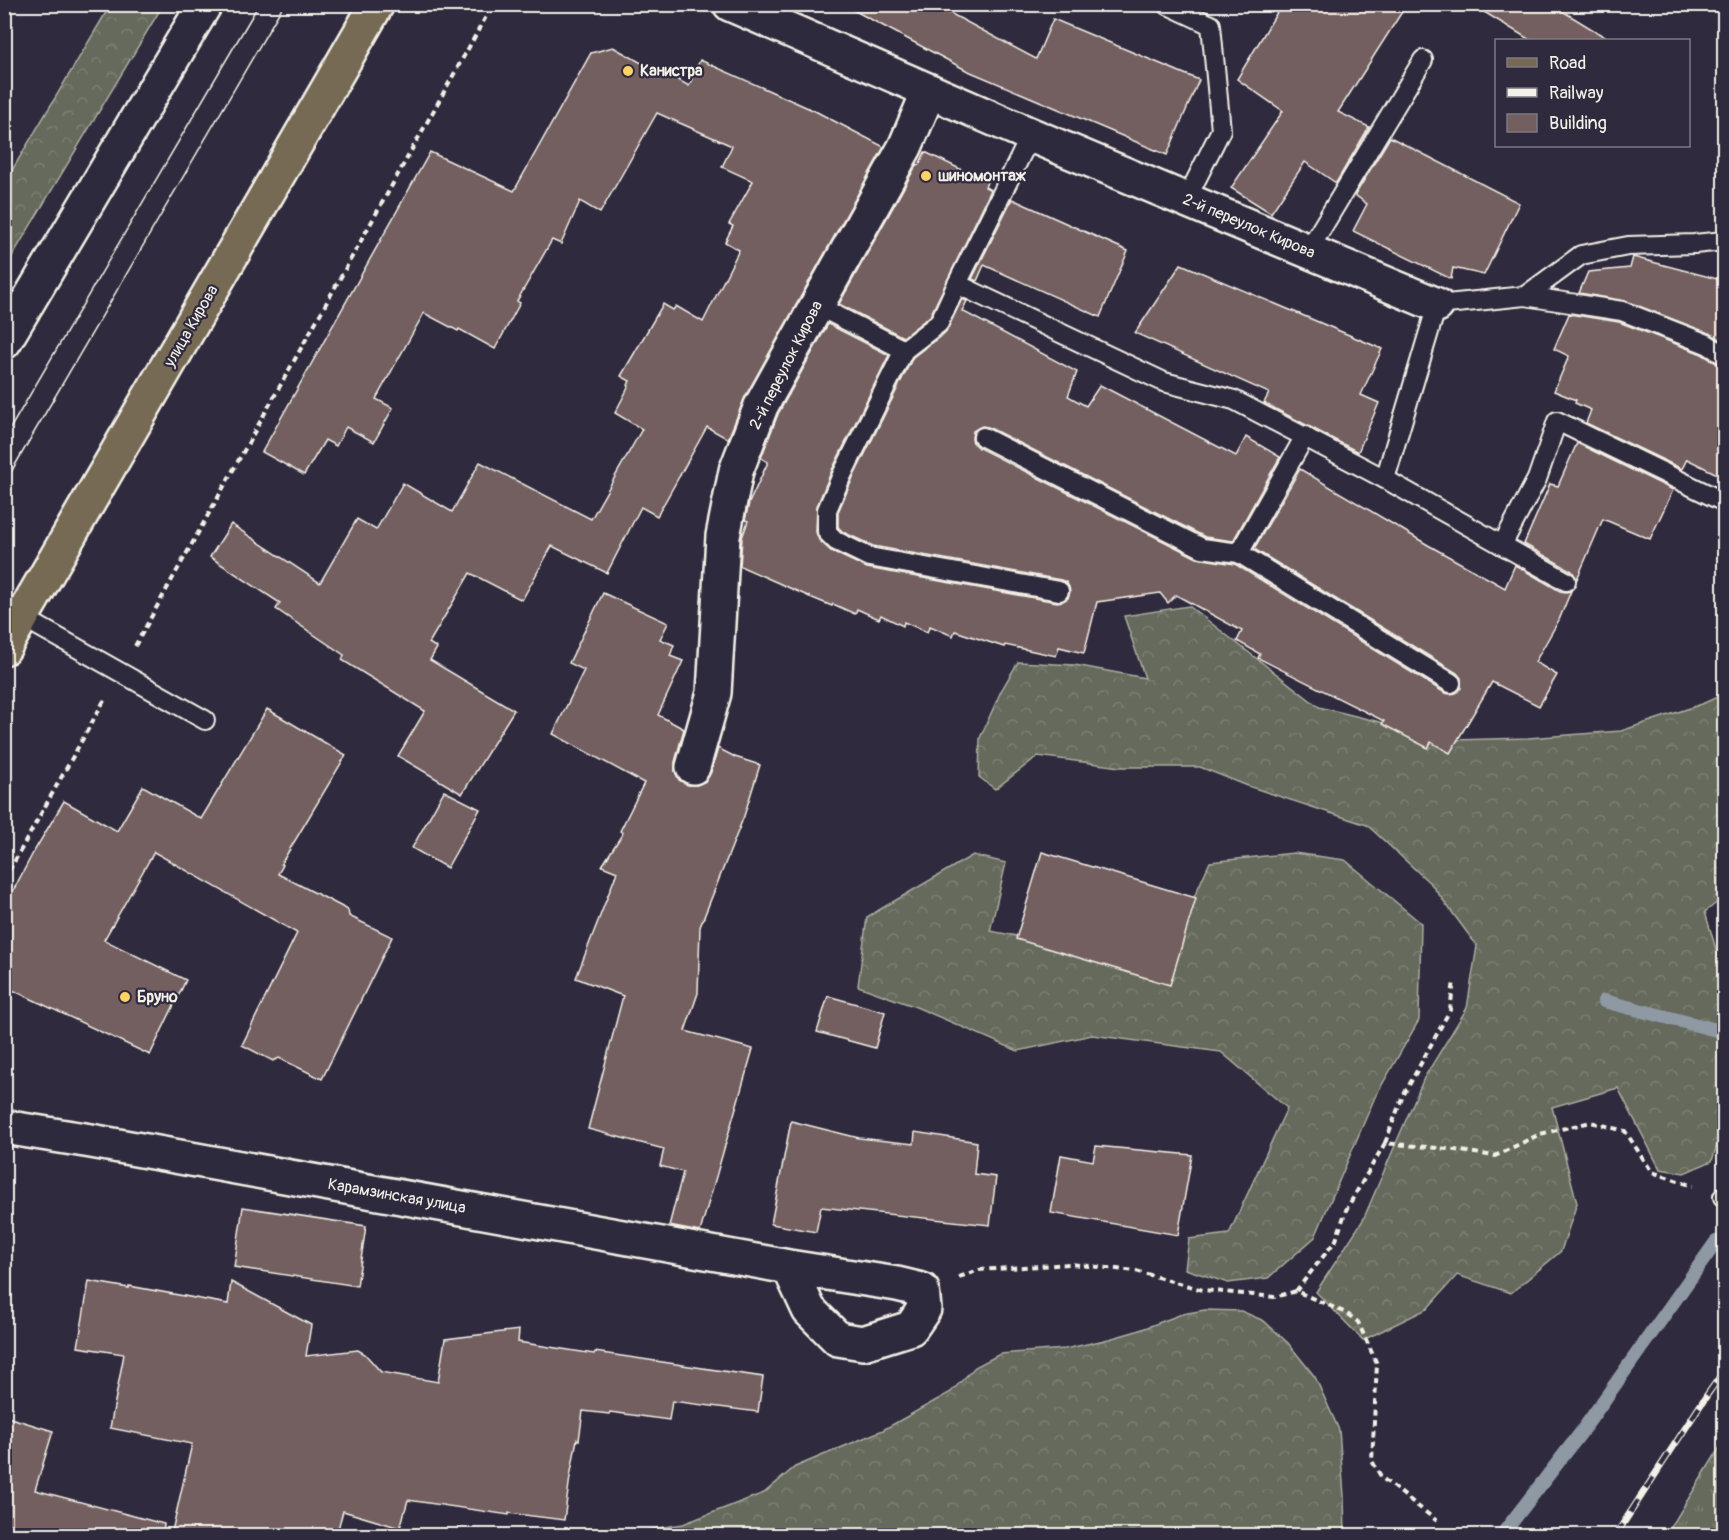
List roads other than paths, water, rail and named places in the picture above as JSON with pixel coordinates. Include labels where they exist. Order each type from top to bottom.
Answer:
[{"type":"main road","name":"улица Кирова","points":[[4,648],[377,4]]},
{"type":"street","points":[[4,342],[205,4]]},
{"type":"street","name":"2-й переулок Кирова","points":[[730,4],[768,12],[929,91],[1437,305]]},
{"type":"street","name":"2-й переулок Кирова","points":[[693,767],[714,693],[723,536],[736,471],[761,406],[905,147],[929,91]]},
{"type":"street","name":"Карамзинская улица","points":[[4,1127],[789,1267],[897,1284],[922,1290],[924,1310],[911,1328],[862,1343],[838,1340],[809,1310],[789,1267]]},
{"type":"lane","points":[[1166,4],[1211,25],[1213,37],[1221,130],[1186,200]]},
{"type":"lane","points":[[1308,251],[1424,60]]},
{"type":"lane","points":[[1031,135],[939,323],[904,350],[830,501],[827,510],[827,532],[836,541],[869,557],[1059,591]]},
{"type":"lane","points":[[1526,296],[1581,255],[1628,246],[1725,241]]},
{"type":"lane","points":[[957,284],[1164,382],[1234,400],[1385,479],[1566,580]]},
{"type":"lane","points":[[1385,479],[1437,305],[1526,296],[1622,311],[1707,344],[1725,355]]},
{"type":"lane","points":[[816,305],[904,350]]},
{"type":"lane","points":[[1502,545],[1538,478],[1557,421],[1725,502]]},
{"type":"lane","points":[[983,436],[1202,548],[1239,553],[1451,683]]},
{"type":"lane","points":[[1239,553],[1305,436]]},
{"type":"lane","points":[[22,617],[204,720]]},
{"type":"waterway","points":[[1604,1001],[1724,1032]]},
{"type":"waterway","points":[[1501,1536],[1580,1434],[1716,1242]]},
{"type":"tram line","points":[[4,439],[259,4]]},
{"type":"tram line","points":[[4,484],[284,4]]},
{"type":"railway","points":[[1615,1536],[1724,1371]]},
{"type":"place","name":"Канистра","points":[[628,71]]},
{"type":"place","name":"шиномонтаж","points":[[926,176]]},
{"type":"place","name":"Бруно","points":[[125,997]]}]
